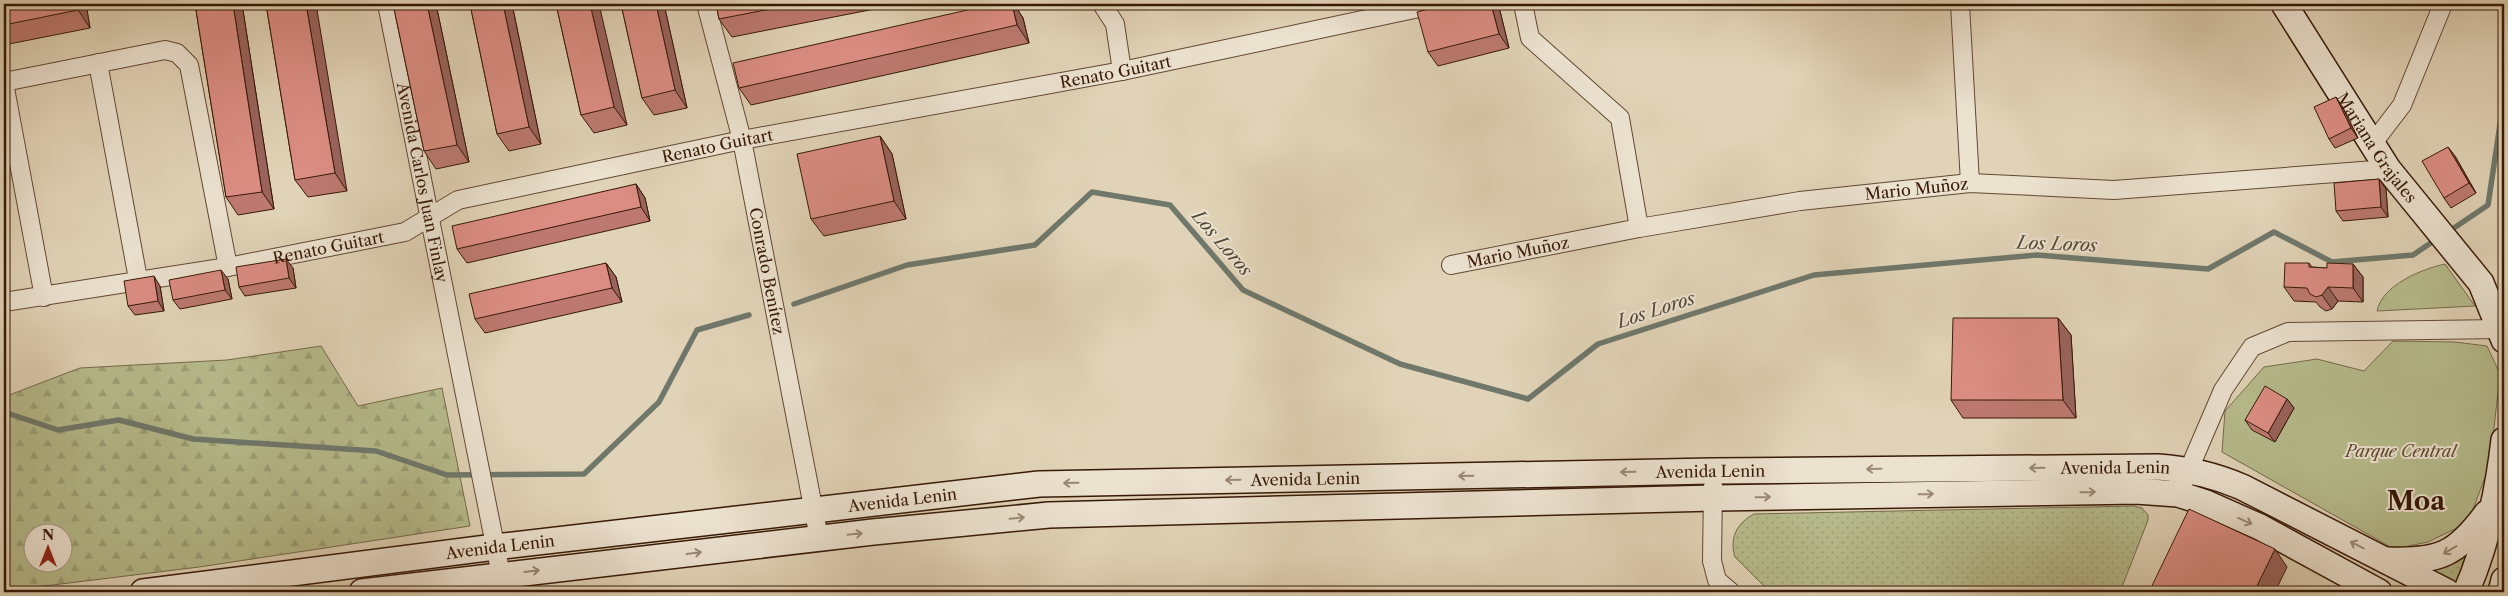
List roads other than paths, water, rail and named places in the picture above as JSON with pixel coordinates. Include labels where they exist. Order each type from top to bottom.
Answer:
[{"type":"main road","name":"Mariana Grajales","points":[[2284,4],[2373,142],[2388,169],[2473,275],[2502,334]]},
{"type":"main road","name":"Mariana Grajales","points":[[2473,275],[2504,297]]},
{"type":"main road","points":[[2502,334],[2504,297]]},
{"type":"main road","points":[[2466,592],[2494,502],[2504,440]]},
{"type":"main road","name":"Avenida Lenin","points":[[143,592],[495,546],[812,508],[1039,484],[1712,471],[2158,466],[2190,469],[2214,475],[2242,487],[2447,592]]},
{"type":"main road","name":"Avenida Lenin","points":[[362,592],[819,538],[1049,515],[1714,498],[2136,491],[2178,494],[2206,503],[2260,527],[2379,592]]},
{"type":"main road","points":[[2386,560],[2418,561],[2446,553],[2469,538],[2494,502]]},
{"type":"main road","points":[[2501,592],[2504,580]]},
{"type":"street","name":"Avenida Carlos Juan Finlay","points":[[387,4],[495,546]]},
{"type":"street","name":"Conrado Benítez","points":[[706,4],[742,140],[819,538]]},
{"type":"street","points":[[1102,4],[1115,24],[1122,71]]},
{"type":"street","name":"Renato Guitart","points":[[4,302],[44,297],[138,279],[228,267],[405,232],[458,200],[742,140],[1122,71],[1438,4]]},
{"type":"street","points":[[1523,4],[1530,38],[1620,118],[1640,228]]},
{"type":"street","points":[[1960,4],[1970,183]]},
{"type":"street","points":[[2373,142],[2402,105],[2443,4]]},
{"type":"street","points":[[44,297],[4,82],[165,50],[177,53],[188,65],[228,267]]},
{"type":"street","points":[[98,64],[138,279]]},
{"type":"street","name":"Mario Muñoz","points":[[1451,265],[1640,228],[1800,201],[1970,183],[2114,190],[2388,169]]},
{"type":"street","points":[[2178,494],[2223,390],[2252,347],[2288,332],[2502,334]]},
{"type":"street","points":[[1712,471],[1714,498],[1712,561],[1717,580],[1730,592]]},
{"type":"street","points":[[495,546],[501,575]]},
{"type":"waterway","name":"Los Loros","points":[[2448,232],[2488,205],[2504,98]]},
{"type":"waterway","name":"Los Loros","points":[[794,304],[907,265],[1035,245],[1092,192],[1170,205],[1243,290],[1400,364],[1528,399],[1598,344],[1814,275],[2037,255],[2208,269],[2274,232],[2332,262],[2413,255],[2438,238]]},
{"type":"waterway","points":[[4,412],[58,430],[119,420],[193,439],[376,451],[447,475],[584,474],[659,402],[697,330],[749,315]]},
{"type":"district","name":"Moa","points":[[2416,501]]},
{"type":"park label","name":"Parque Central","points":[[2401,451]]}]
